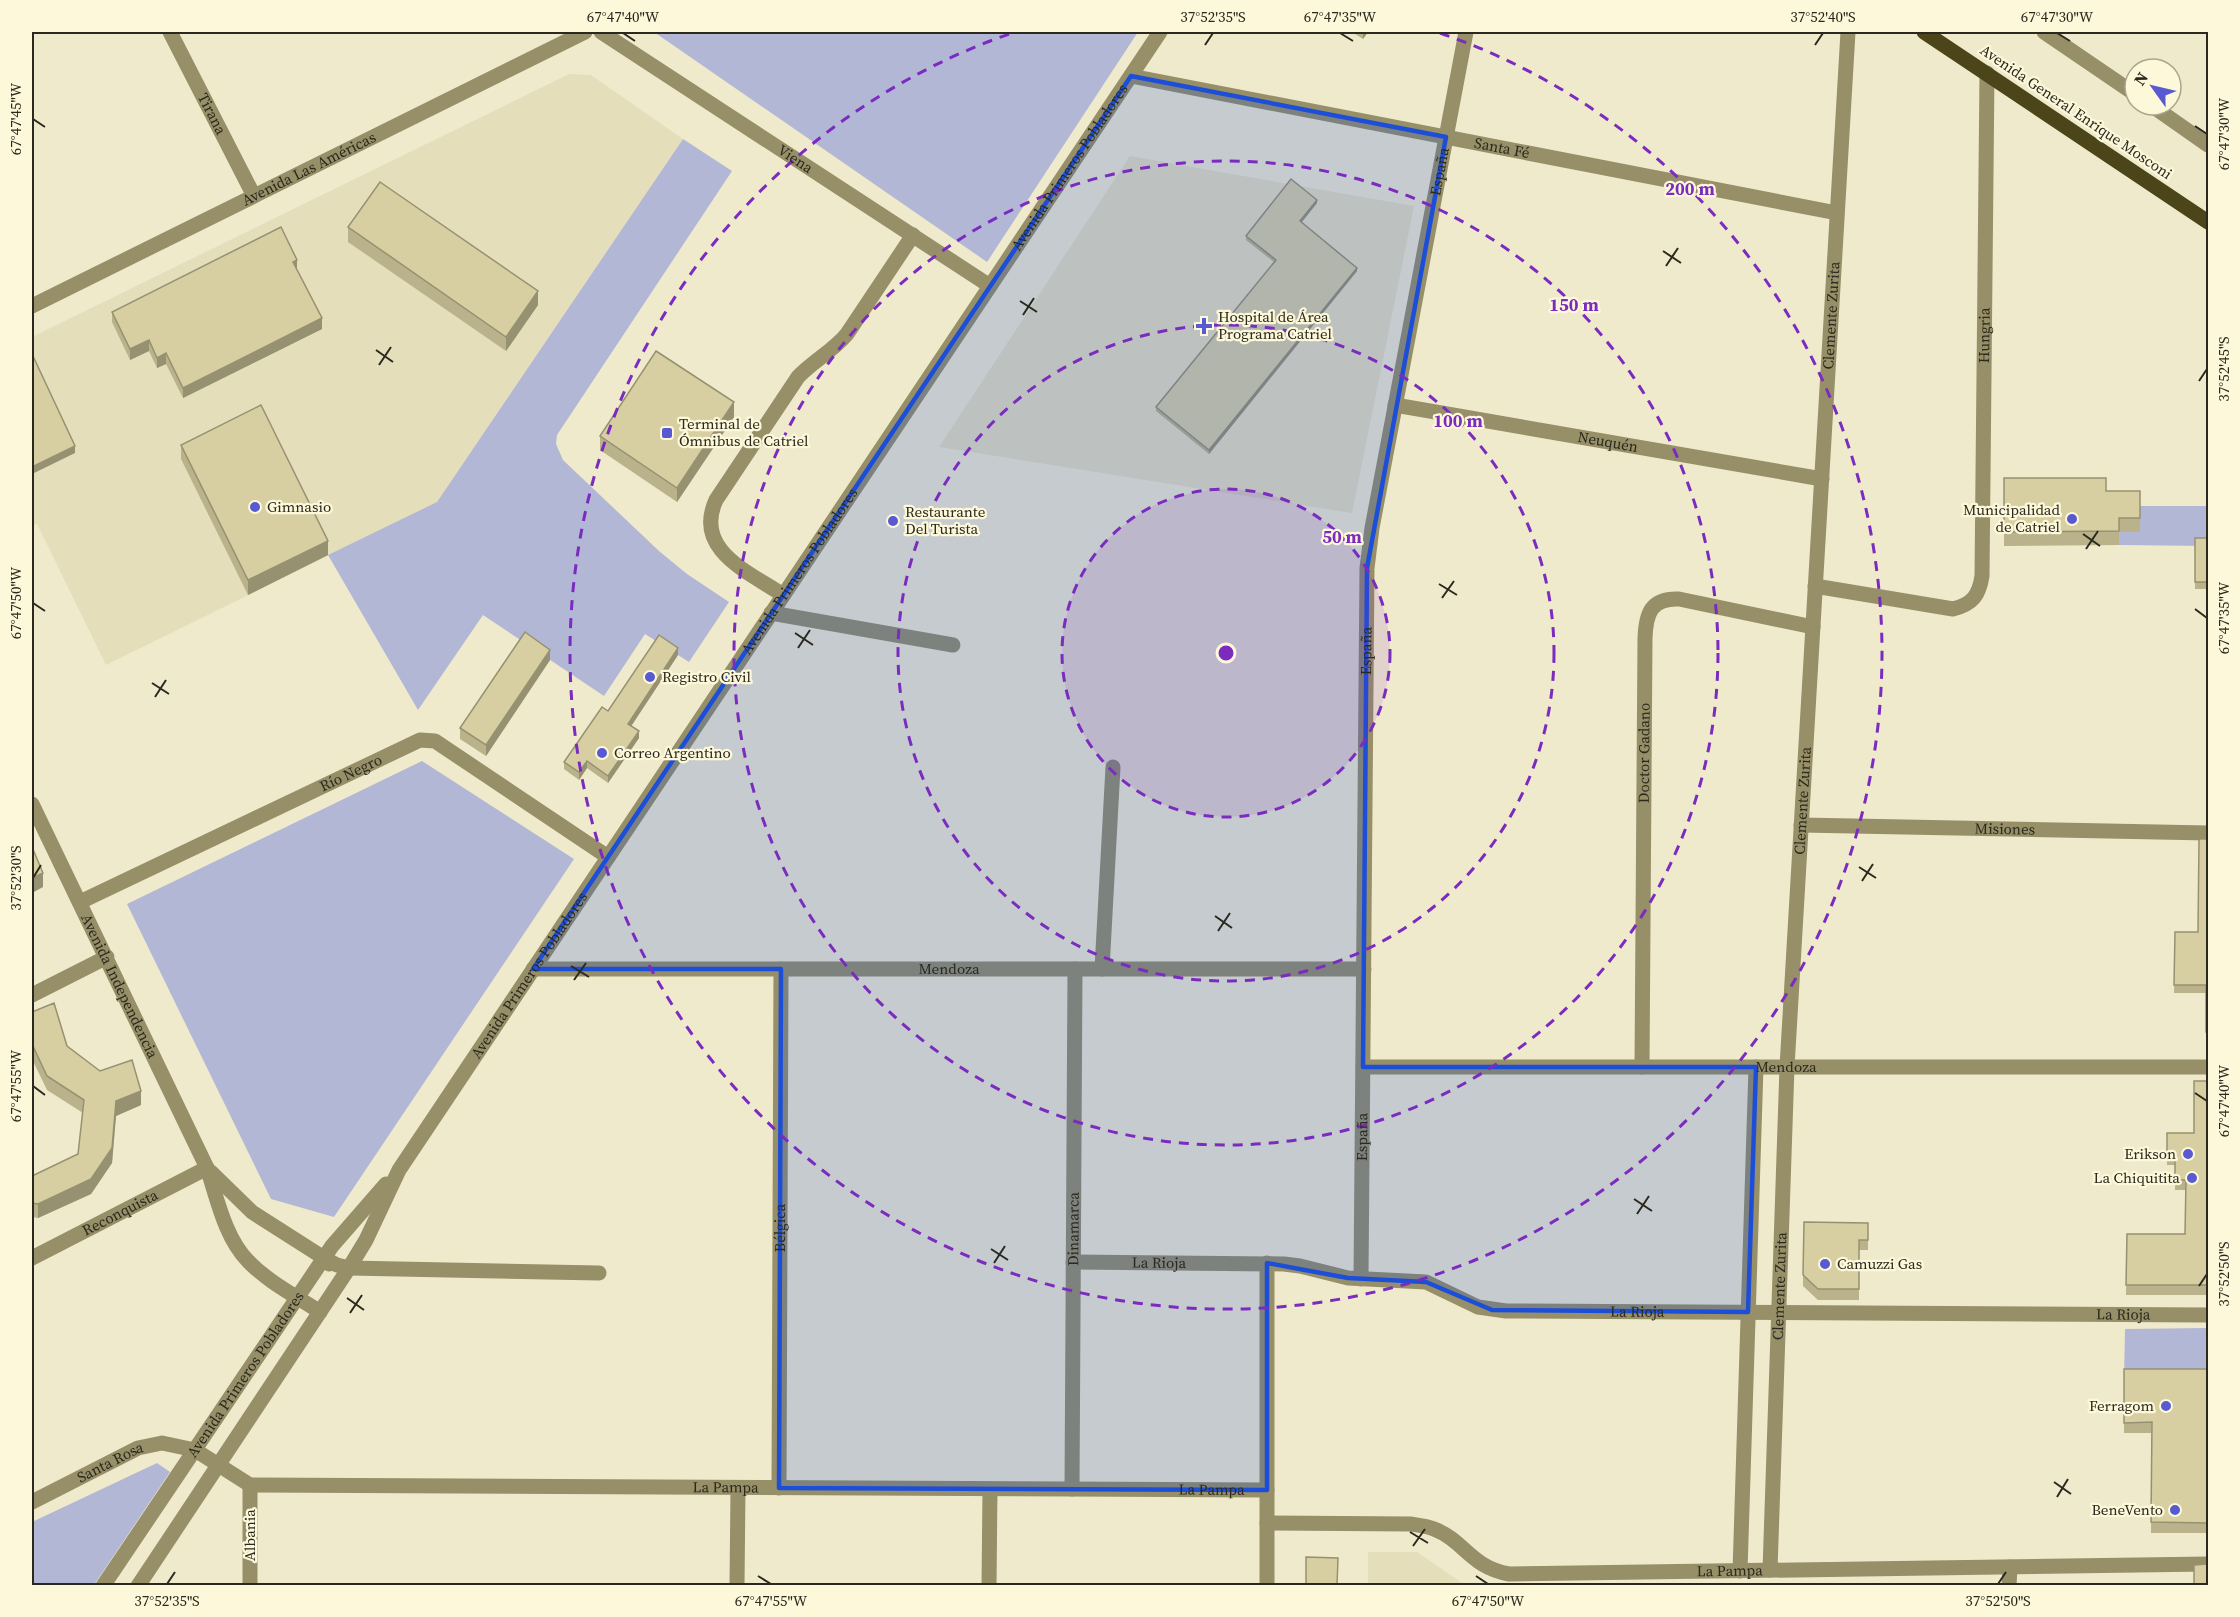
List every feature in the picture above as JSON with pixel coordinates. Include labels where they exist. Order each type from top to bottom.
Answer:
[{"type":"main road","name":"Avenida General Enrique Mosconi","points":[[1924,32],[2208,222]]},
{"type":"street","name":"Tirana","points":[[170,32],[254,196]]},
{"type":"street","name":"Avenida Las Américas","points":[[32,306],[585,32]]},
{"type":"street","name":"Viena","points":[[601,32],[990,286]]},
{"type":"street","name":"Avenida Primeros Pobladores","points":[[104,1586],[324,1258],[399,1170],[1160,32]]},
{"type":"street","name":"España","points":[[1361,1279],[1367,568],[1372,528],[1466,32]]},
{"type":"street","name":"Clemente Zurita","points":[[1770,1570],[1787,1067],[1848,32]]},
{"type":"street","points":[[2053,34],[2123,85]]},
{"type":"street","name":"Hungria","points":[[1815,586],[1953,609],[1966,606],[1975,598],[1980,587],[1982,576],[1987,73]]},
{"type":"street","name":"Santa Fé","points":[[1131,76],[1837,213]]},
{"type":"street","points":[[2168,117],[2208,145]]},
{"type":"street","points":[[783,595],[727,557],[718,547],[711,534],[710,512],[798,377],[808,366],[839,344],[913,235]]},
{"type":"street","name":"Neuquén","points":[[1395,405],[1822,479]]},
{"type":"street","name":"Doctor Gadano","points":[[1642,1067],[1647,616],[1660,602],[1679,599],[1813,627]]},
{"type":"street","points":[[771,613],[952,645]]},
{"type":"street","name":"Río Negro","points":[[80,902],[420,740],[435,741],[608,857]]},
{"type":"street","points":[[1102,969],[1113,767]]},
{"type":"street","name":"Avenida Independencia","points":[[32,804],[207,1168],[226,1225],[239,1250],[258,1270],[320,1312]]},
{"type":"street","name":"Misiones","points":[[1801,825],[2208,833]]},
{"type":"street","points":[[32,995],[107,957]]},
{"type":"street","name":"Mendoza","points":[[533,969],[1364,969]]},
{"type":"street","name":"Bélgica","points":[[779,1488],[781,969]]},
{"type":"street","name":"Dinamarca","points":[[1072,1489],[1075,969]]},
{"type":"street","name":"Mendoza","points":[[1364,1067],[2208,1067]]},
{"type":"street","name":"Clemente Zurita","points":[[1740,1571],[1756,1067]]},
{"type":"street","name":"Avenida Independencia","points":[[207,1168],[252,1212],[324,1258],[335,1272],[338,1285]]},
{"type":"street","name":"Reconquista","points":[[32,1258],[207,1168]]},
{"type":"street","name":"Avenida Primeros Pobladores","points":[[138,1586],[349,1268],[366,1240],[399,1170]]},
{"type":"street","points":[[324,1258],[349,1268],[599,1273]]},
{"type":"street","name":"La Rioja","points":[[1073,1262],[1267,1263],[1300,1266],[1335,1276],[1426,1282],[1478,1307],[1492,1310],[2208,1315]]},
{"type":"street","points":[[1267,1263],[1267,1586]]},
{"type":"street","name":"Santa Rosa","points":[[32,1502],[138,1448],[162,1443],[195,1450]]},
{"type":"street","points":[[195,1450],[250,1485]]},
{"type":"street","name":"La Pampa","points":[[250,1485],[1267,1490]]},
{"type":"street","name":"Albania","points":[[250,1485],[250,1586]]},
{"type":"street","points":[[737,1586],[738,1488]]},
{"type":"street","points":[[989,1586],[990,1489]]},
{"type":"street","name":"La Pampa","points":[[1267,1523],[1423,1526],[1445,1535],[1486,1568],[1509,1574],[2208,1564]]},
{"type":"street","points":[[2009,1586],[2010,1567]]},
{"type":"street","points":[[1816,1570],[1816,1586]]},
{"type":"highlighted area","points":[[1131,76],[1446,137],[1367,568],[1363,1067],[1756,1067],[1748,1312],[1492,1310],[1426,1282],[1348,1278],[1267,1263],[1267,1490],[779,1488],[781,969],[533,969]]},
{"type":"shaded area","points":[[654,32],[1138,32],[987,262]]},
{"type":"shaded area","points":[[569,74],[591,75],[683,139],[437,502],[106,665],[37,524],[32,526],[32,337]]},
{"type":"shaded area","points":[[683,139],[732,171],[557,435],[556,444],[563,460],[659,551],[687,574],[729,602],[689,662],[645,634],[604,696],[483,615],[418,710],[328,555],[437,502]]},
{"type":"shaded area","name":"Hospital de Área Programa Catriel","points":[[1130,156],[1414,206],[1352,513],[939,447]]},
{"type":"shaded area","points":[[2140,506],[2208,506],[2208,546],[2119,545],[2119,532],[2140,532]]},
{"type":"shaded area","points":[[422,761],[574,859],[334,1217],[271,1199],[127,904]]},
{"type":"shaded area","points":[[2208,1328],[2208,1380],[2124,1380],[2125,1329]]},
{"type":"shaded area","points":[[157,1463],[170,1472],[94,1585],[32,1585],[32,1522]]},
{"type":"shaded area","points":[[1368,1552],[1417,1552],[1465,1585],[1368,1585]]},
{"type":"building","points":[[1291,179],[1317,200],[1300,221],[1357,268],[1209,450],[1156,407],[1276,260],[1246,236]]},
{"type":"building","points":[[380,182],[538,291],[506,337],[348,227]]},
{"type":"building","points":[[281,227],[297,260],[293,262],[322,318],[183,388],[166,353],[157,358],[149,340],[130,349],[112,312]]},
{"type":"building","name":"Terminal de Ómnibus de Catriel","points":[[656,351],[734,402],[677,488],[600,436]]},
{"type":"building","points":[[32,354],[75,446],[32,467]]},
{"type":"building","name":"Gimnasio","points":[[261,405],[328,541],[248,580],[181,445]]},
{"type":"building","name":"Municipalidad de Catriel","points":[[2004,478],[2106,478],[2106,491],[2140,491],[2140,518],[2119,518],[2119,531],[2004,532]]},
{"type":"building","points":[[2195,538],[2208,538],[2208,582],[2195,582]]},
{"type":"building","points":[[525,632],[550,650],[486,745],[460,728]]},
{"type":"building","points":[[659,635],[678,648],[628,724],[639,731],[608,776],[587,761],[579,772],[564,762],[602,707],[608,711]]},
{"type":"building","points":[[2199,839],[2208,839],[2208,1032],[2206,1032],[2206,985],[2174,985],[2175,932],[2198,932]]},
{"type":"building","points":[[32,847],[43,873],[32,878]]},
{"type":"building","points":[[54,1003],[67,1046],[100,1071],[132,1060],[141,1091],[116,1101],[112,1148],[91,1179],[38,1204],[32,1203],[32,1176],[78,1154],[84,1100],[47,1076],[32,1044],[32,1012]]},
{"type":"building","points":[[2194,1081],[2208,1081],[2208,1285],[2126,1285],[2127,1234],[2185,1234],[2186,1180],[2175,1180],[2175,1155],[2167,1155],[2167,1133],[2194,1133]]},
{"type":"building","name":"Camuzzi Gas","points":[[1804,1222],[1868,1223],[1868,1240],[1859,1240],[1859,1289],[1818,1289],[1803,1275]]},
{"type":"building","points":[[2124,1369],[2208,1369],[2208,1523],[2151,1522],[2152,1422],[2124,1423]]},
{"type":"building","points":[[1306,1557],[1338,1558],[1337,1586],[1306,1586]]},
{"type":"building","points":[[2208,1564],[2208,1586],[2194,1586],[2194,1565]]},
{"type":"place","name":"Hospital de Área Programa Catriel","points":[[1204,326]]},
{"type":"place","name":"Terminal de Ómnibus de Catriel","points":[[667,433]]},
{"type":"place","name":"Gimnasio","points":[[255,507]]},
{"type":"place","name":"Municipalidad de Catriel","points":[[2072,519]]},
{"type":"place","name":"Restaurante Del Turista","points":[[893,521]]},
{"type":"place","name":"Registro Civil","points":[[650,677]]},
{"type":"place","name":"Correo Argentino","points":[[602,753]]},
{"type":"place","name":"Erikson","points":[[2188,1154]]},
{"type":"place","name":"La Chiquitita","points":[[2192,1178]]},
{"type":"place","name":"Camuzzi Gas","points":[[1825,1264]]},
{"type":"place","name":"Ferragom","points":[[2166,1406]]},
{"type":"place","name":"BeneVento","points":[[2175,1510]]}]
